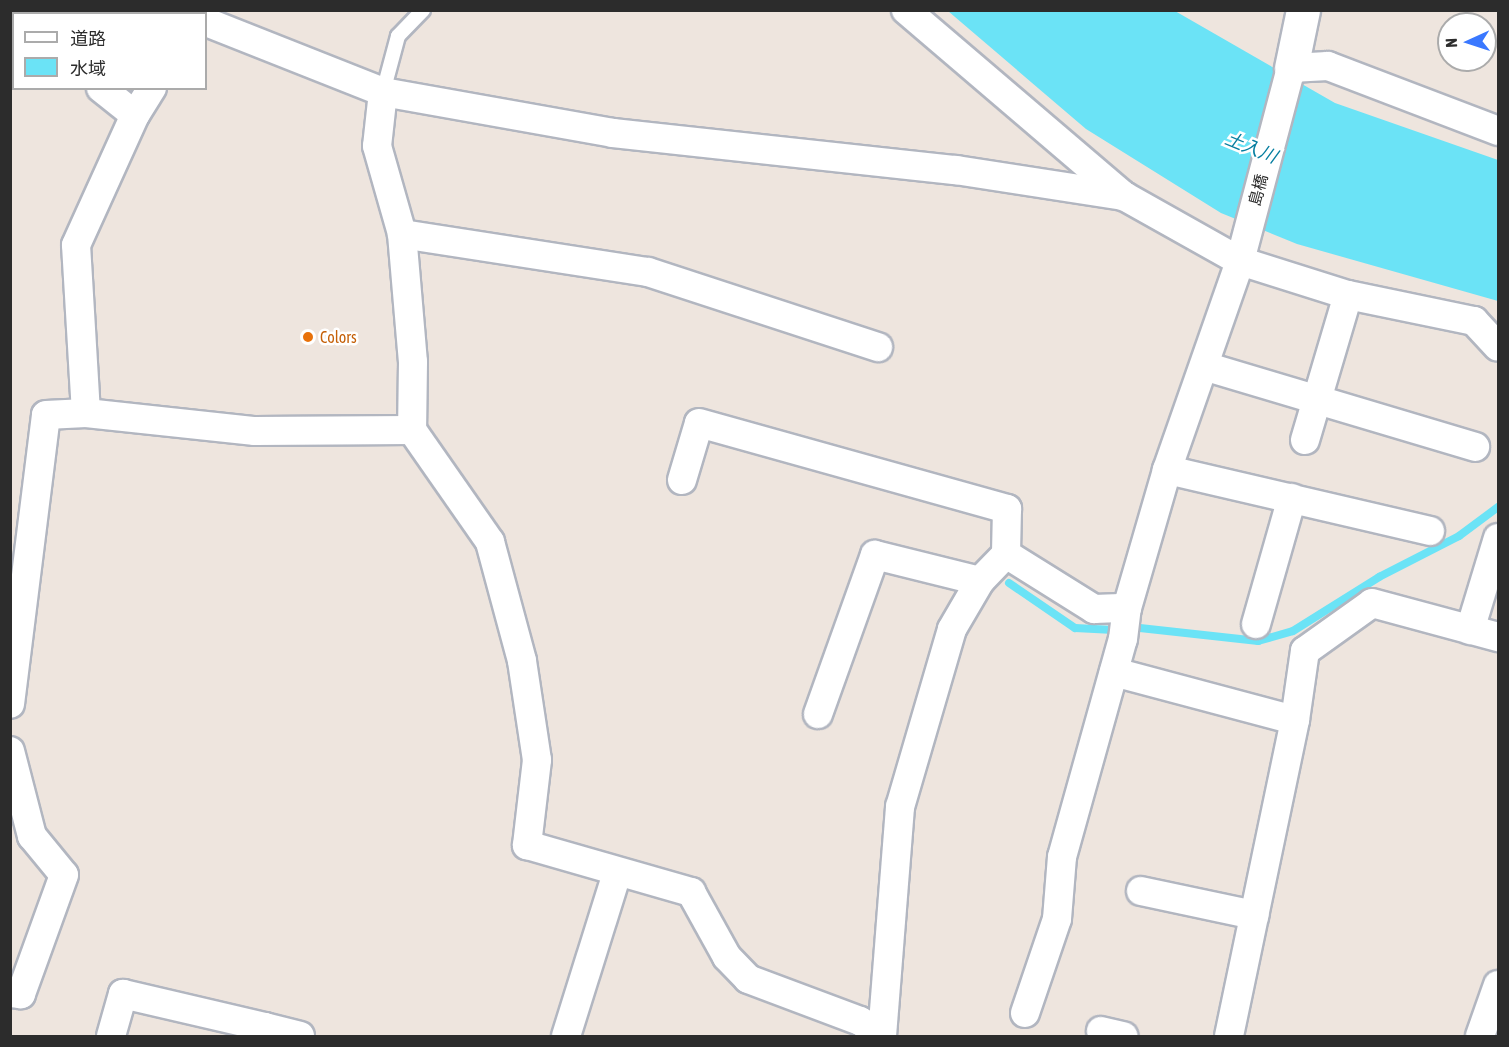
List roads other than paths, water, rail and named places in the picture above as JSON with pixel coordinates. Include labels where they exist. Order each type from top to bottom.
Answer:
[{"type":"street","points":[[906,10],[1124,196],[1242,252],[1348,295],[1474,321],[1498,347]]},
{"type":"street","points":[[1303,10],[1291,68],[1328,66],[1498,132]]},
{"type":"street","points":[[207,22],[383,92],[613,133],[956,170],[1124,196]]},
{"type":"street","name":"島橋","points":[[1025,1012],[1057,919],[1062,857],[1114,672],[1127,608],[1167,470],[1242,252],[1291,68]]},
{"type":"street","points":[[104,90],[135,115]]},
{"type":"street","points":[[86,413],[76,245],[135,115],[151,90]]},
{"type":"street","points":[[383,92],[377,146],[402,234],[412,362],[412,430],[490,542],[522,661],[537,760],[527,845],[617,873],[691,892],[727,957],[748,979],[860,1021],[882,1036],[900,807],[952,629],[980,581],[1006,554],[1007,509],[699,423],[682,480]]},
{"type":"street","points":[[402,234],[648,272],[878,347]]},
{"type":"street","points":[[1305,440],[1348,295]]},
{"type":"street","points":[[1204,366],[1475,447]]},
{"type":"street","points":[[10,704],[46,416],[86,413],[255,431],[412,430]]},
{"type":"street","points":[[1167,470],[1430,531]]},
{"type":"street","points":[[1256,624],[1292,498]]},
{"type":"street","points":[[1470,630],[1498,538]]},
{"type":"street","points":[[1006,554],[1094,609],[1127,608]]},
{"type":"street","points":[[818,714],[875,555],[980,581]]},
{"type":"street","points":[[1229,1036],[1294,720],[1305,651],[1372,603],[1498,638]]},
{"type":"street","points":[[1114,672],[1294,720]]},
{"type":"street","points":[[10,751],[32,836],[64,875],[21,994],[10,993]]},
{"type":"street","points":[[566,1036],[617,873]]},
{"type":"street","points":[[1141,891],[1254,915]]},
{"type":"street","points":[[1480,1036],[1498,985]]},
{"type":"street","points":[[111,1036],[123,994],[264,1032],[300,1036]]},
{"type":"lane","points":[[383,92],[398,36],[423,10]]},
{"type":"water","name":"土入川","points":[[948,11],[1175,11],[1335,103],[1498,160],[1498,301],[1297,244],[1221,213],[1086,129]]},
{"type":"waterway","points":[[1140,628],[1258,641],[1293,631],[1379,577],[1459,536],[1498,507]]},
{"type":"waterway","points":[[1009,583],[1075,628],[1109,630]]},
{"type":"place","name":"Colors","points":[[308,337]]}]
